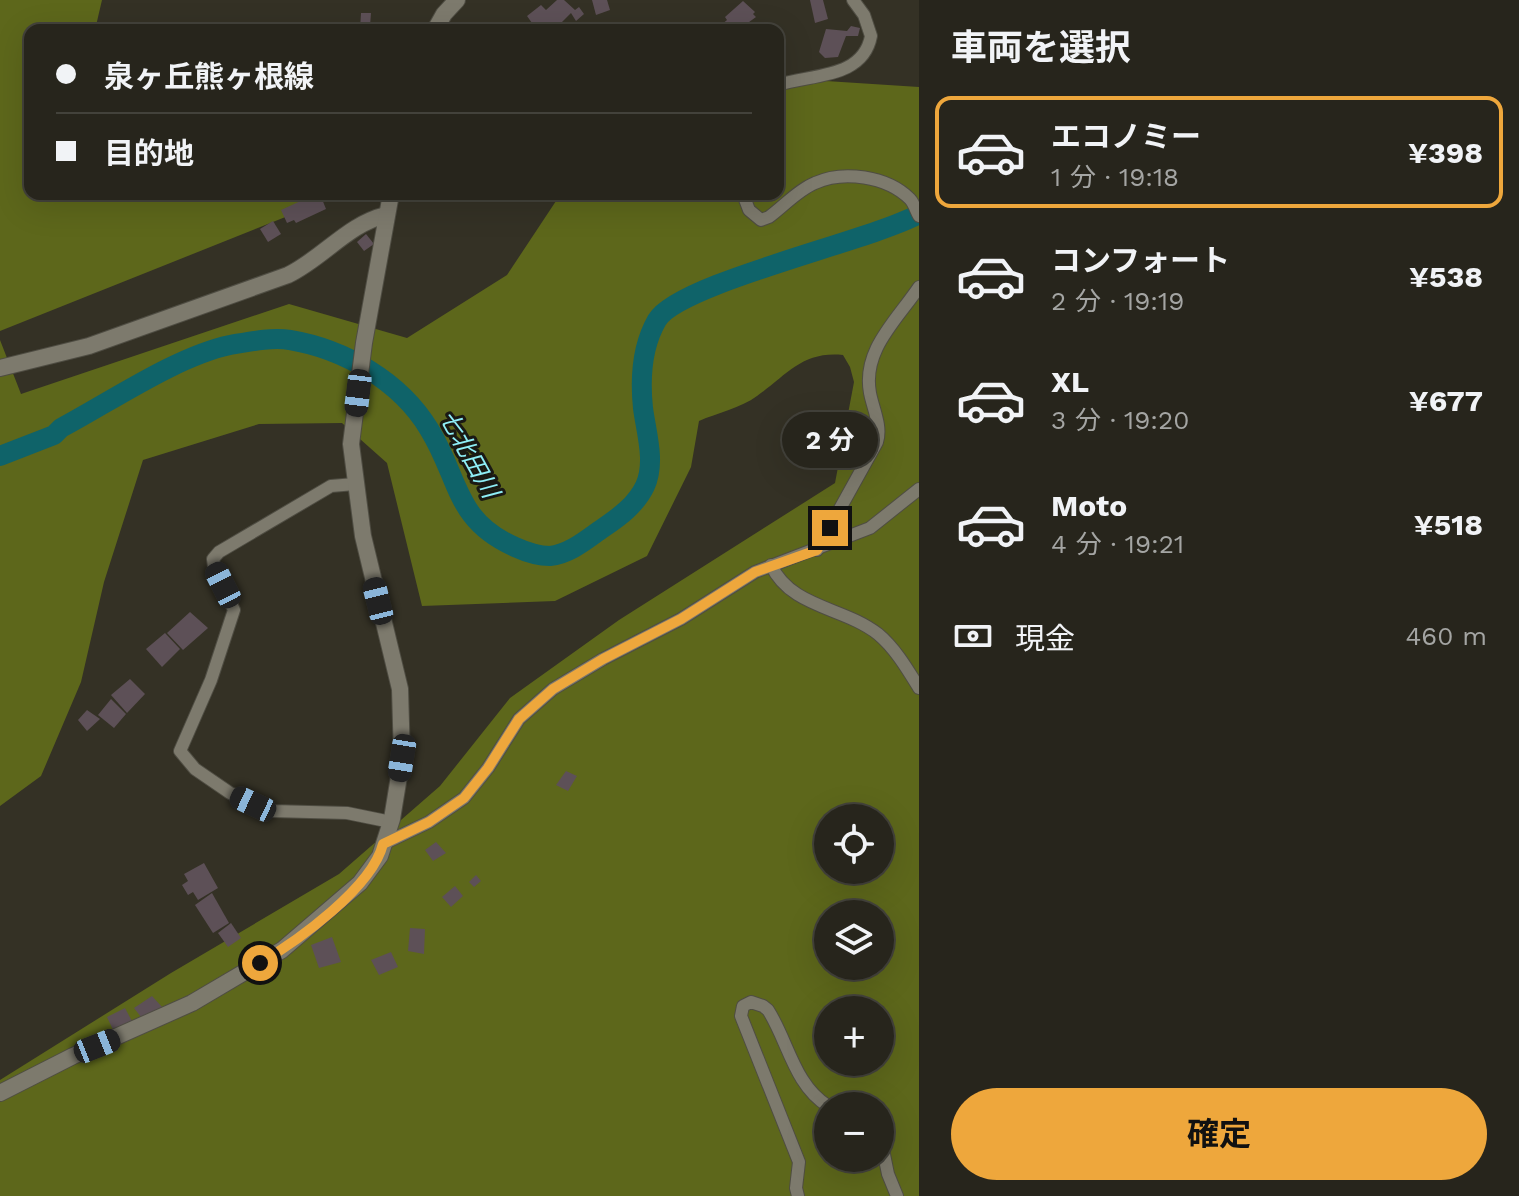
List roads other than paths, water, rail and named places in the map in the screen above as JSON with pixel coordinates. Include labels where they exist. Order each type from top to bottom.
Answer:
[{"type":"main road","points":[[438,24],[457,0]]},
{"type":"main road","points":[[0,1093],[27,1077],[192,1003],[282,950],[360,883],[380,856],[391,822],[402,758],[402,712],[400,689],[370,571],[351,444],[364,343],[390,200]]},
{"type":"main road","points":[[0,368],[89,346],[288,275],[310,264],[357,225],[386,215]]},
{"type":"street","points":[[784,84],[851,67],[863,55],[871,36],[864,15],[853,0]]},
{"type":"street","points":[[745,200],[749,210],[761,220],[808,186],[836,176],[870,179],[890,186],[910,199],[919,216]]},
{"type":"street","points":[[817,550],[877,442],[879,430],[868,373],[873,354],[919,287]]},
{"type":"street","points":[[355,484],[331,486],[219,552],[213,559],[234,610],[211,680],[180,751],[195,769],[230,793],[272,811],[347,813],[391,822]]},
{"type":"street","points":[[383,844],[429,822],[464,798],[488,768],[519,719],[546,694],[603,659],[707,605],[745,577],[870,528],[919,489]]},
{"type":"street","points":[[771,565],[775,574],[801,598],[858,621],[879,635],[919,688]]},
{"type":"street","points":[[798,1196],[799,1162],[741,1016],[743,1006],[751,1002],[768,1010],[801,1077],[814,1094]]},
{"type":"street","points":[[888,1172],[897,1196]]},
{"type":"waterway","name":"七北田川","points":[[0,456],[54,435],[122,393],[188,359],[230,345],[267,339],[290,340],[350,359],[387,382],[403,396],[429,429],[461,497],[480,524],[523,551],[557,555],[578,545],[621,515],[645,486],[650,457],[642,374],[648,341],[657,320],[673,306],[737,277],[895,225],[919,214]]}]
